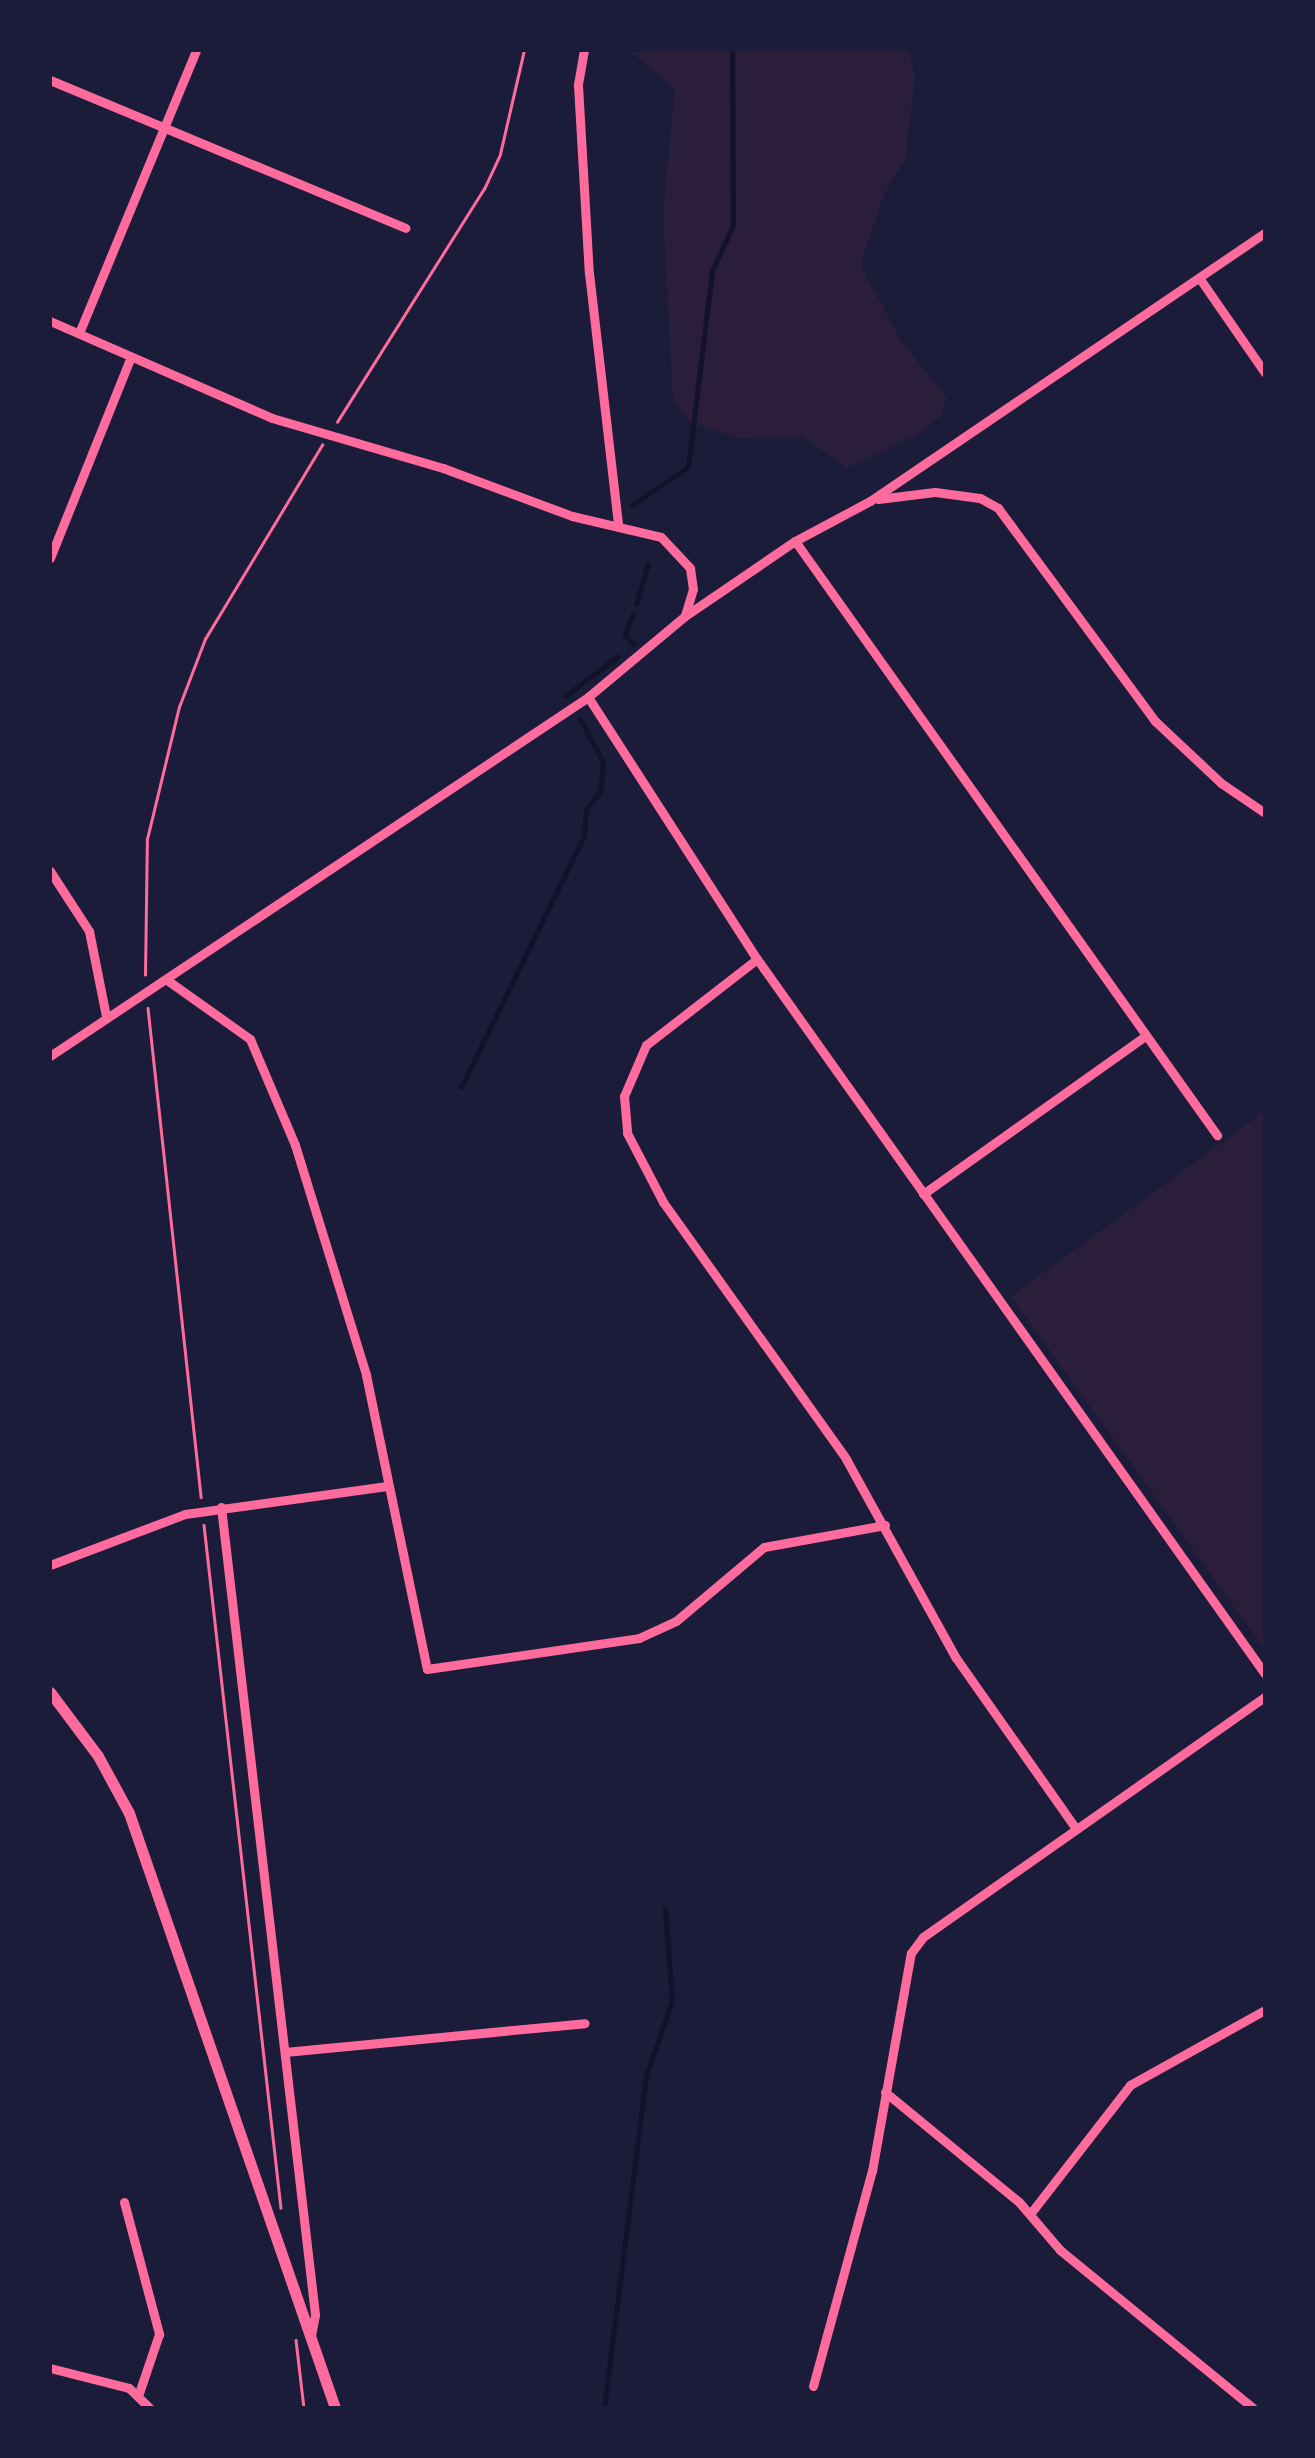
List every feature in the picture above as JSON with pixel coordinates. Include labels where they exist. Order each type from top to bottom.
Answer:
[{"type":"street","points":[[79,333],[196,50]]},
{"type":"street","points":[[584,50],[578,85],[589,273],[618,522]]},
{"type":"street","points":[[50,80],[406,228]]},
{"type":"street","points":[[50,1056],[588,696],[685,616],[795,541],[870,501],[1265,233]]},
{"type":"street","points":[[1200,280],[1265,373]]},
{"type":"street","points":[[50,321],[328,436],[443,468],[572,516],[618,522],[662,536],[681,552],[693,589],[685,616]]},
{"type":"street","points":[[50,558],[131,357]]},
{"type":"street","points":[[870,501],[935,492],[980,498],[998,508],[1155,721],[1221,783],[1265,813]]},
{"type":"street","points":[[795,541],[1217,1135]]},
{"type":"street","points":[[588,696],[757,959],[1265,1674]]},
{"type":"street","points":[[50,870],[90,931],[106,1016]]},
{"type":"street","points":[[757,959],[646,1045],[624,1096],[626,1133],[663,1202],[846,1459],[956,1658],[1076,1829]]},
{"type":"street","points":[[167,980],[242,1030],[259,1054],[349,1309],[427,1669],[639,1638],[676,1621],[764,1547],[885,1526]]},
{"type":"street","points":[[923,1194],[1145,1036]]},
{"type":"street","points":[[50,1565],[203,1510],[388,1486]]},
{"type":"street","points":[[221,1507],[315,2315],[310,2338]]},
{"type":"street","points":[[50,1692],[98,1756],[128,1813],[335,2408]]},
{"type":"street","points":[[813,2386],[872,2171],[911,1953],[923,1937],[1265,1697]]},
{"type":"street","points":[[1030,2214],[1130,2085],[1265,2010]]},
{"type":"street","points":[[285,2052],[584,2023]]},
{"type":"street","points":[[885,2092],[1030,2214],[1060,2250],[1253,2408]]},
{"type":"street","points":[[124,2202],[159,2334],[139,2393]]},
{"type":"street","points":[[50,2368],[139,2393],[150,2408]]},
{"type":"path","points":[[146,984],[142,897],[156,780],[205,639],[484,190],[500,154],[524,50]]},
{"type":"path","points":[[147,1001],[282,2211]]},
{"type":"path","points":[[294,2322],[304,2408]]},
{"type":"shaded area","points":[[628,50],[909,50],[915,77],[906,158],[884,195],[860,265],[902,342],[947,398],[941,416],[917,435],[846,468],[802,436],[738,438],[692,423],[673,401],[663,213],[675,89]]},
{"type":"shaded area","points":[[1265,1111],[1265,1650],[1011,1296]]},
{"type":"waterway","points":[[632,505],[688,467],[712,271],[733,225],[732,50]]},
{"type":"waterway","points":[[636,604],[648,564]]},
{"type":"waterway","points":[[633,614],[625,635],[634,645]]},
{"type":"waterway","points":[[565,696],[618,656]]},
{"type":"waterway","points":[[461,1087],[584,836],[586,809],[600,792],[603,762],[580,719]]},
{"type":"waterway","points":[[604,2408],[646,2076],[672,2001],[665,1908]]}]
